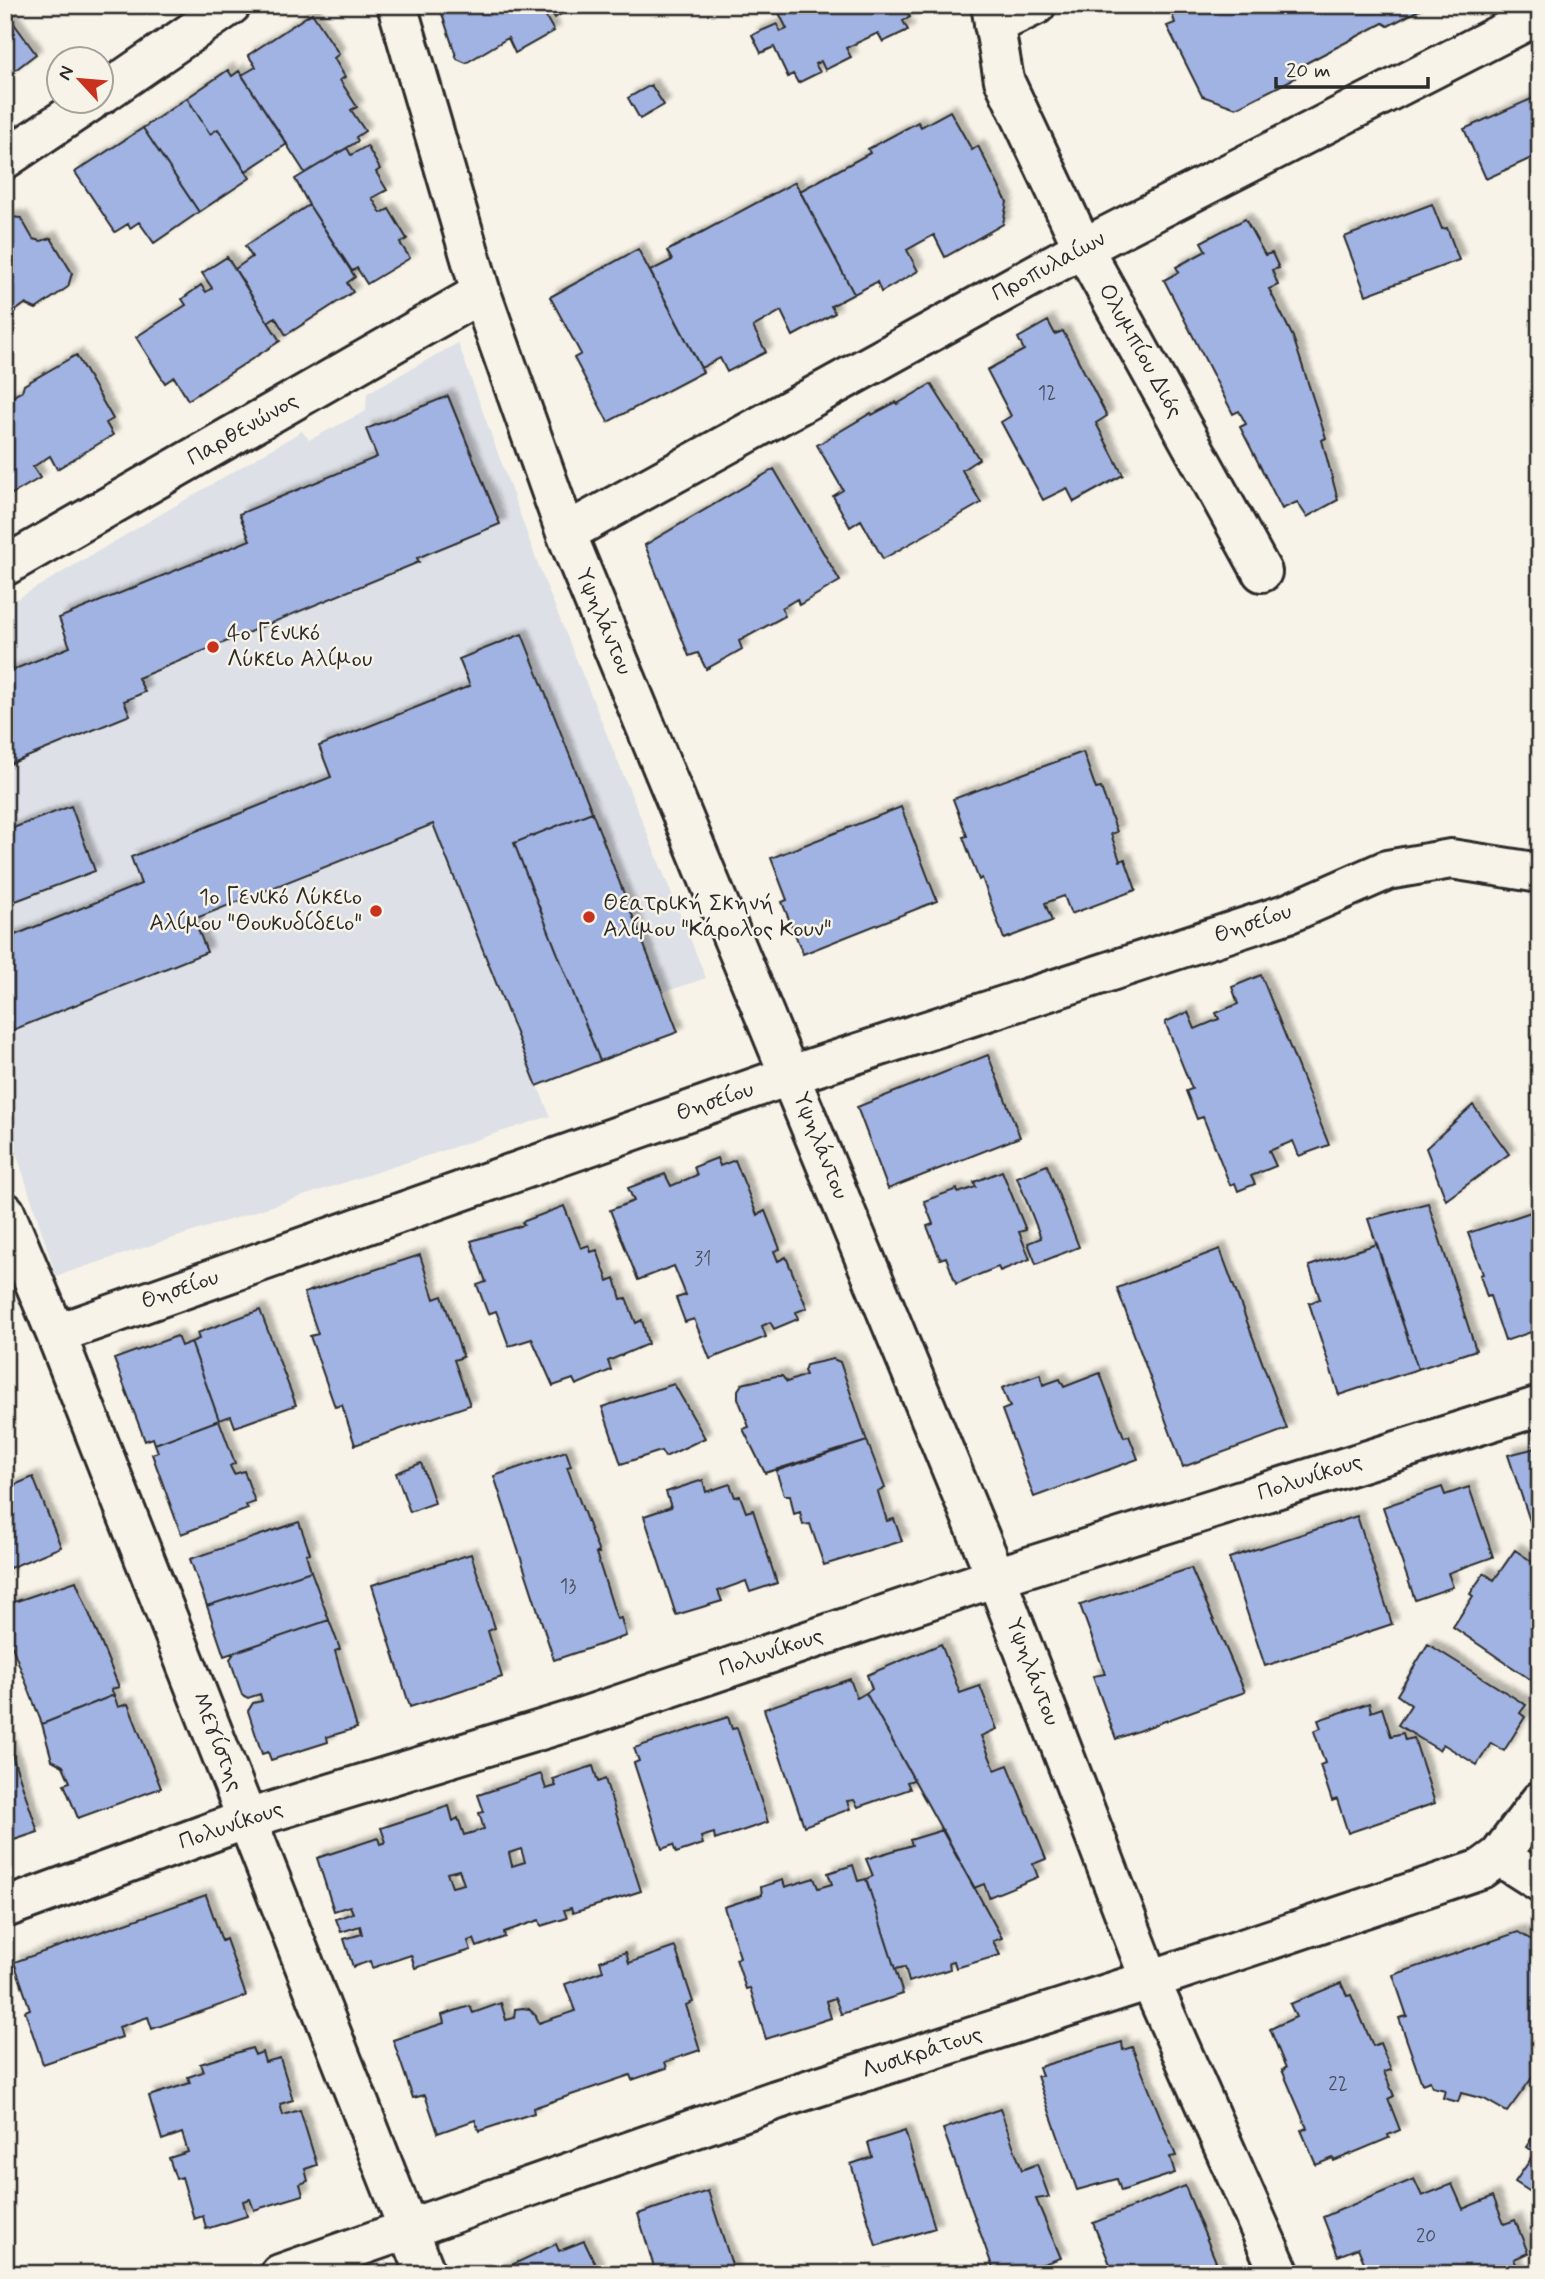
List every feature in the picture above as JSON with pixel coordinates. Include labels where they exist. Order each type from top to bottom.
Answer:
[{"type":"street","points":[[116,84],[231,5]]},
{"type":"street","name":"Υψηλάντου","points":[[397,5],[481,293],[566,533],[996,1577],[1150,1980],[1280,2274]]},
{"type":"street","points":[[992,15],[1036,5]]},
{"type":"street","name":"Ολυμπίου Διός","points":[[992,15],[1004,80],[1083,248],[1262,572]]},
{"type":"street","name":"Προπυλαίων","points":[[566,533],[1083,248],[1519,16]]},
{"type":"street","points":[[5,159],[69,116]]},
{"type":"street","name":"Παρθενώνος","points":[[5,566],[481,293]]},
{"type":"street","name":"Θησείου","points":[[56,1334],[791,1075],[1289,913],[1387,870],[1451,859],[1540,873]]},
{"type":"street","name":"Μεγίστης","points":[[5,1212],[56,1334],[426,2274]]},
{"type":"street","name":"Πολυνίκους","points":[[5,1908],[247,1819],[580,1717],[996,1577],[1540,1406]]},
{"type":"street","name":"Λυσικράτους","points":[[280,2274],[776,2100],[1150,1980],[1481,1869],[1499,1856],[1540,1801]]},
{"type":"street","points":[[1499,1856],[1540,1882]]},
{"type":"shaded area","name":"1ο Γενικό Λύκειο Αλίμου \"Θουκυδίδειο\"","points":[[458,343],[542,575],[706,978],[664,992],[678,1032],[538,1086],[550,1116],[56,1276],[5,1118],[5,606],[302,431],[309,440],[366,411],[367,393]]},
{"type":"building","points":[[439,5],[546,5],[542,10],[554,31],[515,53],[508,38],[466,63],[457,59]]},
{"type":"building","points":[[546,5],[575,5],[555,18]]},
{"type":"building","points":[[775,5],[904,5],[910,17],[903,21],[908,30],[883,42],[878,33],[846,48],[851,57],[825,70],[821,61],[815,64],[820,72],[798,83],[793,74],[788,77],[774,47],[761,53],[752,35],[777,24],[780,32],[787,29]]},
{"type":"building","points":[[1189,5],[1429,5],[1388,26],[1383,23],[1291,71],[1295,78],[1236,108],[1202,96],[1167,26],[1175,23],[1172,14]]},
{"type":"building","points":[[5,11],[36,54],[5,78]]},
{"type":"building","points":[[312,13],[339,54],[334,58],[345,77],[340,80],[357,107],[351,110],[365,131],[356,137],[358,141],[305,173],[242,75],[256,67],[248,55]]},
{"type":"building","points":[[228,70],[232,76],[239,71],[287,144],[246,171],[218,129],[210,134],[187,98]]},
{"type":"building","points":[[651,85],[664,105],[640,119],[628,98]]},
{"type":"building","points":[[1540,95],[1540,154],[1486,179],[1464,129]]},
{"type":"building","points":[[187,98],[210,134],[218,129],[250,178],[199,212],[143,128]]},
{"type":"building","points":[[950,111],[972,150],[978,146],[1007,202],[1003,224],[945,257],[934,235],[907,250],[918,271],[881,292],[877,282],[854,294],[800,191],[870,153],[868,149],[918,122],[921,127]]},
{"type":"building","points":[[143,128],[199,212],[154,243],[139,222],[130,228],[128,224],[115,232],[75,172]]},
{"type":"building","points":[[367,146],[380,169],[376,172],[387,190],[372,198],[381,213],[389,209],[407,239],[400,243],[410,258],[367,284],[357,268],[352,271],[295,179],[347,148],[351,155]]},
{"type":"building","points":[[795,182],[854,294],[831,306],[835,313],[793,336],[781,311],[753,327],[766,352],[727,372],[720,358],[701,368],[650,271],[672,260],[667,251]]},
{"type":"building","points":[[1432,204],[1442,229],[1447,228],[1459,260],[1366,295],[1344,237]]},
{"type":"building","points":[[309,205],[355,277],[347,283],[353,292],[286,335],[275,317],[268,322],[235,269],[252,257],[245,246]]},
{"type":"building","points":[[10,217],[21,218],[33,239],[41,241],[51,238],[72,273],[68,287],[36,309],[25,304],[7,317],[5,220]]},
{"type":"building","points":[[1245,219],[1265,255],[1272,253],[1279,268],[1272,270],[1278,285],[1269,289],[1293,337],[1326,438],[1322,440],[1338,500],[1307,517],[1297,502],[1282,509],[1240,427],[1246,424],[1239,411],[1233,414],[1164,280],[1179,272],[1176,267],[1206,251],[1201,242]]},
{"type":"building","points":[[638,249],[703,372],[608,422],[574,358],[581,354],[550,297]]},
{"type":"building","points":[[227,257],[280,341],[188,400],[174,377],[165,383],[136,337],[186,305],[182,299],[201,285],[206,292],[212,288],[202,273]]},
{"type":"building","points":[[1048,321],[1055,334],[1063,331],[1107,416],[1096,423],[1123,475],[1074,502],[1067,488],[1043,500],[1001,422],[1011,416],[987,370],[1024,350],[1018,338]]},
{"type":"building","points":[[76,355],[113,419],[106,423],[113,435],[57,469],[50,456],[33,467],[40,478],[5,498],[5,401],[22,391],[24,385]]},
{"type":"building","points":[[931,384],[979,459],[962,470],[981,503],[883,559],[861,520],[850,527],[833,496],[843,490],[817,445],[871,413],[872,415],[896,402],[897,404]]},
{"type":"building","points":[[448,396],[500,524],[417,558],[419,562],[138,678],[145,692],[124,701],[130,715],[5,766],[5,673],[70,647],[59,618],[250,540],[239,514],[377,457],[366,429]]},
{"type":"building","points":[[774,469],[840,581],[799,605],[797,599],[782,608],[785,616],[739,641],[742,649],[706,669],[698,653],[689,656],[645,545]]},
{"type":"building","points":[[522,634],[592,812],[514,843],[600,1061],[537,1086],[433,824],[194,919],[207,952],[13,1030],[5,1012],[5,939],[141,884],[131,857],[331,777],[319,746],[470,686],[459,659]]},
{"type":"building","points":[[1083,752],[1096,789],[1101,788],[1117,832],[1111,834],[1120,861],[1125,859],[1136,890],[1071,914],[1064,896],[1045,903],[1052,921],[1004,939],[982,878],[979,880],[963,837],[967,836],[953,799]]},
{"type":"building","points":[[71,806],[95,871],[5,905],[5,831]]},
{"type":"building","points":[[901,807],[937,901],[803,954],[782,902],[787,900],[771,858]]},
{"type":"building","name":"Θεατρική Σκηνή Αλίμου \"Κάρολος Κουν\"","points":[[592,812],[678,1032],[600,1061],[514,843]]},
{"type":"building","points":[[1261,975],[1329,1145],[1299,1156],[1293,1141],[1269,1151],[1276,1166],[1251,1176],[1255,1184],[1238,1191],[1235,1183],[1230,1185],[1203,1117],[1197,1119],[1186,1091],[1192,1089],[1165,1022],[1188,1012],[1195,1029],[1219,1019],[1216,1013],[1238,1004],[1232,987]]},
{"type":"building","points":[[988,1055],[1020,1137],[888,1189],[857,1107]]},
{"type":"building","points":[[1473,1105],[1509,1154],[1446,1200],[1426,1148]]},
{"type":"building","points":[[717,1158],[720,1166],[735,1160],[757,1215],[765,1211],[780,1249],[774,1251],[778,1261],[786,1257],[807,1308],[796,1312],[798,1319],[774,1329],[770,1322],[762,1326],[766,1337],[710,1359],[694,1319],[685,1322],[676,1298],[686,1295],[674,1266],[638,1280],[610,1210],[634,1201],[628,1188],[665,1174],[671,1186],[697,1175],[694,1167]]},
{"type":"building","points":[[1047,1165],[1079,1247],[1036,1264],[1028,1243],[1041,1238],[1017,1177]]},
{"type":"building","points":[[1002,1171],[1026,1230],[1019,1232],[1030,1259],[1000,1271],[998,1267],[956,1284],[946,1257],[940,1259],[927,1226],[933,1224],[924,1201],[957,1189],[958,1193],[976,1187],[974,1182]]},
{"type":"building","points":[[1428,1203],[1476,1350],[1418,1369],[1368,1219]]},
{"type":"building","points":[[564,1206],[581,1248],[589,1245],[591,1252],[597,1250],[608,1281],[615,1278],[621,1299],[626,1298],[636,1323],[642,1320],[648,1344],[608,1361],[611,1370],[576,1385],[573,1379],[553,1386],[532,1339],[509,1346],[496,1311],[488,1314],[477,1285],[486,1282],[471,1241],[524,1225],[522,1222]]},
{"type":"building","points":[[1540,1209],[1540,1329],[1505,1341],[1490,1296],[1487,1297],[1480,1275],[1483,1274],[1468,1233]]},
{"type":"building","points":[[1377,1244],[1418,1369],[1339,1395],[1309,1303],[1320,1299],[1309,1266]]},
{"type":"building","points":[[1220,1249],[1287,1429],[1183,1467],[1117,1288]]},
{"type":"building","points":[[420,1255],[434,1299],[442,1296],[463,1357],[454,1360],[470,1405],[355,1445],[342,1405],[335,1407],[310,1336],[318,1334],[304,1293]]},
{"type":"building","points":[[260,1310],[296,1405],[235,1427],[231,1416],[219,1420],[191,1342],[199,1339],[197,1333]]},
{"type":"building","points":[[177,1336],[181,1346],[191,1342],[219,1420],[155,1444],[153,1438],[145,1441],[114,1359]]},
{"type":"building","points":[[833,1359],[840,1362],[867,1441],[765,1473],[743,1429],[749,1427],[738,1398],[738,1390],[742,1384],[776,1376],[782,1376],[787,1382],[806,1375],[806,1365]]},
{"type":"building","points":[[1100,1373],[1124,1437],[1129,1436],[1138,1459],[1034,1497],[1002,1410],[1010,1407],[1002,1388],[1040,1374],[1043,1385],[1060,1379],[1064,1387]]},
{"type":"building","points":[[674,1384],[705,1438],[665,1457],[661,1451],[621,1464],[602,1407]]},
{"type":"building","points":[[219,1420],[235,1463],[230,1466],[234,1474],[244,1471],[255,1502],[246,1505],[248,1509],[181,1534],[152,1454],[158,1452],[155,1444]]},
{"type":"building","points":[[867,1441],[885,1488],[878,1492],[887,1521],[894,1519],[902,1541],[824,1565],[810,1524],[803,1525],[800,1512],[794,1514],[790,1495],[784,1495],[776,1471]]},
{"type":"building","points":[[1540,1447],[1540,1536],[1534,1533],[1508,1455]]},
{"type":"building","points":[[566,1451],[571,1466],[567,1467],[599,1553],[596,1553],[617,1619],[621,1618],[626,1636],[554,1660],[494,1476]]},
{"type":"building","points":[[421,1463],[435,1503],[410,1512],[396,1473]]},
{"type":"building","points":[[33,1477],[61,1547],[7,1569],[9,1574],[5,1576],[5,1489]]},
{"type":"building","points":[[703,1480],[706,1492],[730,1484],[735,1497],[740,1496],[746,1512],[753,1510],[777,1583],[750,1592],[746,1581],[718,1591],[722,1601],[676,1615],[644,1516],[671,1507],[666,1492]]},
{"type":"building","points":[[1442,1487],[1445,1495],[1469,1487],[1493,1557],[1448,1573],[1453,1587],[1415,1600],[1383,1507]]},
{"type":"building","points":[[1357,1516],[1392,1624],[1265,1666],[1229,1558]]},
{"type":"building","points":[[299,1522],[310,1553],[306,1554],[311,1571],[207,1606],[190,1559]]},
{"type":"building","points":[[1515,1550],[1540,1567],[1540,1686],[1453,1627],[1484,1573],[1494,1580]]},
{"type":"building","points":[[471,1554],[495,1628],[488,1631],[502,1677],[410,1707],[372,1585]]},
{"type":"building","points":[[1191,1568],[1245,1692],[1116,1739],[1093,1676],[1105,1674],[1080,1605]]},
{"type":"building","points":[[311,1571],[329,1620],[224,1656],[207,1606]]},
{"type":"building","points":[[76,1581],[119,1687],[111,1689],[114,1695],[42,1724],[5,1628],[5,1605]]},
{"type":"building","points":[[329,1620],[340,1649],[335,1651],[357,1728],[327,1737],[328,1742],[271,1760],[268,1752],[262,1754],[248,1711],[253,1703],[262,1701],[260,1694],[248,1698],[242,1695],[230,1659],[235,1652]]},
{"type":"building","points":[[941,1644],[960,1693],[980,1686],[997,1729],[981,1736],[995,1770],[1008,1765],[1046,1859],[1033,1864],[1038,1877],[989,1897],[984,1884],[974,1888],[866,1693],[872,1689],[867,1675]]},
{"type":"building","points":[[1428,1644],[1526,1705],[1520,1713],[1525,1717],[1504,1751],[1491,1743],[1477,1765],[1443,1744],[1439,1750],[1398,1725],[1411,1705],[1397,1695]]},
{"type":"building","points":[[850,1679],[857,1698],[866,1693],[914,1780],[907,1782],[910,1789],[858,1807],[854,1800],[847,1801],[850,1809],[804,1826],[764,1709]]},
{"type":"building","points":[[114,1695],[118,1707],[128,1704],[161,1788],[78,1818],[64,1784],[70,1782],[63,1766],[52,1760],[42,1724]]},
{"type":"building","points":[[1369,1703],[1371,1712],[1382,1708],[1391,1736],[1403,1733],[1405,1740],[1414,1738],[1435,1803],[1348,1833],[1337,1799],[1332,1801],[1320,1765],[1325,1763],[1314,1731],[1321,1728],[1318,1720]]},
{"type":"building","points":[[728,1717],[732,1729],[737,1728],[768,1822],[715,1840],[714,1833],[701,1837],[703,1844],[676,1853],[673,1845],[662,1849],[634,1763],[639,1761],[634,1748]]},
{"type":"building","points":[[5,1734],[38,1832],[5,1843]]},
{"type":"building","points":[[593,1766],[598,1782],[605,1779],[641,1891],[573,1913],[571,1908],[564,1910],[567,1918],[541,1926],[539,1920],[504,1932],[505,1937],[477,1947],[474,1939],[468,1941],[471,1950],[415,1968],[411,1955],[372,1968],[370,1961],[353,1967],[344,1939],[362,1934],[360,1926],[341,1932],[336,1919],[353,1913],[350,1906],[334,1911],[317,1858],[378,1838],[380,1844],[386,1842],[381,1828],[449,1806],[453,1821],[458,1818],[464,1835],[484,1829],[479,1813],[484,1812],[478,1795],[541,1774],[546,1789],[556,1786],[553,1779]],"holes":[[[521,1849],[525,1862],[512,1866],[509,1853]],[[459,1870],[464,1884],[452,1887],[447,1873]]]},
{"type":"building","points":[[943,1830],[1002,1938],[993,1941],[1000,1955],[956,1968],[954,1961],[949,1962],[950,1969],[909,1982],[905,1967],[895,1969],[866,1879],[873,1876],[866,1859],[912,1845],[910,1840]]},
{"type":"building","points":[[853,1865],[858,1881],[866,1879],[903,1994],[841,2014],[835,1998],[826,2001],[831,2018],[766,2039],[750,1988],[746,1989],[736,1959],[740,1957],[724,1907],[762,1895],[761,1887],[783,1880],[785,1887],[814,1878],[818,1888],[832,1884],[828,1873]]},
{"type":"building","points":[[206,1895],[222,1941],[226,1939],[246,1996],[152,2029],[148,2017],[119,2027],[122,2037],[43,2064],[25,2011],[30,2009],[14,1962]]},
{"type":"building","points":[[1518,1932],[1540,1945],[1540,2067],[1507,2112],[1484,2099],[1461,2093],[1458,2102],[1443,2098],[1445,2090],[1432,2087],[1430,2081],[1422,2084],[1399,2018],[1407,2016],[1393,1975]]},
{"type":"building","points":[[675,1947],[693,2002],[686,2005],[700,2050],[665,2062],[667,2068],[632,2080],[630,2075],[533,2108],[534,2113],[479,2131],[475,2120],[438,2133],[425,2095],[413,2098],[393,2040],[444,2023],[442,2015],[470,2006],[473,2013],[501,2003],[506,2020],[514,2018],[515,2009],[529,2009],[539,2023],[575,2011],[565,1984],[603,1971],[600,1961],[626,1952],[629,1963]]},
{"type":"building","points":[[1341,1983],[1347,1996],[1351,1995],[1373,2046],[1380,2043],[1391,2070],[1384,2072],[1394,2096],[1388,2099],[1400,2130],[1388,2135],[1389,2138],[1334,2161],[1333,2158],[1316,2165],[1301,2130],[1307,2128],[1282,2070],[1286,2068],[1270,2029],[1296,2017],[1290,2004]]},
{"type":"building","points":[[1122,2042],[1123,2050],[1132,2047],[1176,2156],[1170,2157],[1175,2173],[1121,2191],[1117,2179],[1077,2190],[1037,2076],[1042,2076],[1039,2067]]},
{"type":"building","points":[[252,2048],[255,2055],[262,2052],[265,2062],[280,2058],[293,2100],[280,2104],[283,2115],[300,2110],[317,2165],[305,2169],[308,2181],[300,2184],[303,2195],[254,2210],[250,2199],[243,2201],[247,2216],[206,2229],[203,2216],[194,2219],[182,2177],[176,2179],[169,2158],[188,2152],[182,2133],[162,2140],[149,2096],[190,2083],[188,2077],[203,2072],[200,2064]]},
{"type":"building","points":[[1000,2109],[1022,2170],[1037,2164],[1049,2197],[1036,2199],[1061,2258],[1014,2274],[995,2274],[943,2129]]},
{"type":"building","points":[[1540,2126],[1540,2157],[1526,2147]]},
{"type":"building","points":[[905,2131],[935,2228],[876,2246],[851,2164],[872,2157],[868,2143]]},
{"type":"building","points":[[1535,2153],[1540,2157],[1540,2198],[1515,2182]]},
{"type":"building","points":[[1414,2179],[1422,2196],[1452,2184],[1463,2209],[1493,2196],[1504,2224],[1515,2220],[1528,2253],[1514,2259],[1520,2274],[1369,2274],[1358,2248],[1338,2256],[1323,2217]]},
{"type":"building","points":[[1185,2186],[1221,2274],[1114,2274],[1093,2223]]},
{"type":"building","points":[[708,2191],[735,2274],[656,2274],[638,2214]]},
{"type":"building","points":[[584,2241],[600,2274],[497,2274],[556,2244],[559,2251]]},
{"type":"place","name":"4ο Γενικό Λύκειο Αλίμου","points":[[213,647]]},
{"type":"place","name":"1ο Γενικό Λύκειο Αλίμου \"Θουκυδίδειο\"","points":[[376,911]]},
{"type":"place","name":"Θεατρική Σκηνή Αλίμου \"Κάρολος Κουν\"","points":[[589,917]]}]
